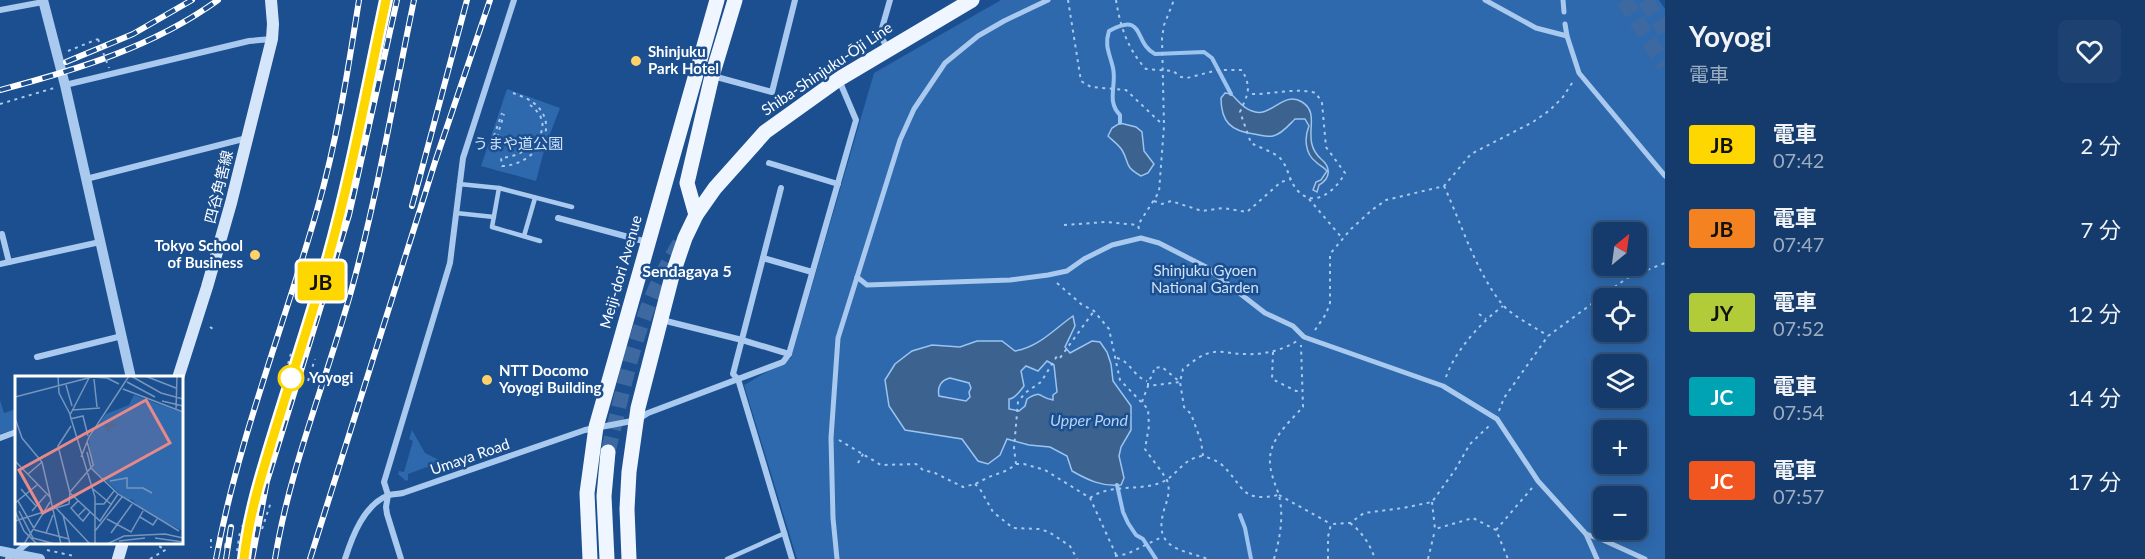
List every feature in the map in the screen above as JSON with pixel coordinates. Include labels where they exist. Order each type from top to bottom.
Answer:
[{"type":"main road","name":"四谷角筈線","points":[[179,376],[207,287],[272,39],[271,0]]},
{"type":"main road","name":"Meiji-dori Avenue","points":[[590,559],[587,493],[596,427],[717,0]]},
{"type":"main road","points":[[629,559],[627,509],[629,472],[637,420],[660,320],[682,248],[696,214],[687,183],[712,76],[735,0]]},
{"type":"main road","name":"Shiba-Shinjuku-Ōji Line","points":[[696,214],[715,188],[765,132],[839,79],[972,0]]},
{"type":"main road","points":[[607,559],[604,496],[608,452]]},
{"type":"main road","points":[[118,559],[123,544]]},
{"type":"street","points":[[401,559],[387,514],[388,495],[384,482],[385,477],[450,263],[463,158],[514,0]]},
{"type":"street","points":[[712,76],[772,92],[795,0]]},
{"type":"street","points":[[888,49],[880,35],[890,0]]},
{"type":"street","points":[[837,559],[833,518],[831,438],[838,338],[900,140],[914,109],[945,63],[978,36],[1048,0]]},
{"type":"street","points":[[1485,0],[1536,28],[1567,36]]},
{"type":"street","points":[[1563,0],[1564,12]]},
{"type":"street","points":[[0,10],[43,1],[65,85],[131,376]]},
{"type":"street","points":[[1565,24],[1579,73],[1665,176]]},
{"type":"street","points":[[65,85],[249,41],[272,39]]},
{"type":"street","points":[[660,320],[789,354],[856,120],[839,79]]},
{"type":"street","points":[[86,179],[247,138]]},
{"type":"street","points":[[769,163],[838,184]]},
{"type":"street","points":[[781,188],[733,374],[738,380],[792,559]]},
{"type":"street","points":[[558,218],[649,242]]},
{"type":"street","points":[[2,234],[9,262]]},
{"type":"street","points":[[857,277],[867,285],[1010,280],[1067,271],[1112,244],[1141,238],[1159,243],[1206,267],[1265,313],[1293,326],[1304,337],[1443,386],[1497,419],[1538,481],[1586,534],[1597,559]]},
{"type":"street","points":[[0,264],[100,242]]},
{"type":"street","points":[[763,258],[812,272]]},
{"type":"street","points":[[37,357],[122,336]]},
{"type":"street","name":"Umaya Road","points":[[345,559],[362,520],[388,495],[403,493],[596,427],[637,420],[648,413],[783,362],[789,354]]},
{"type":"street","points":[[0,438],[15,432]]},
{"type":"street","points":[[1586,534],[1645,559]]},
{"type":"street","points":[[11,556],[27,544]]},
{"type":"street","points":[[0,551],[11,556],[39,559]]},
{"type":"lane","points":[[459,184],[499,188],[572,207]]},
{"type":"lane","points":[[499,188],[492,227],[540,241]]},
{"type":"lane","points":[[524,236],[535,198]]},
{"type":"lane","points":[[456,213],[494,217]]},
{"type":"lane","points":[[727,559],[734,558],[784,533]]},
{"type":"path","points":[[1068,0],[1081,81],[1091,87],[1126,90],[1164,126]]},
{"type":"path","points":[[1116,0],[1120,25],[1138,60],[1146,69],[1173,71],[1180,77],[1187,78],[1218,70],[1242,70],[1248,81],[1249,94],[1240,112],[1251,143],[1278,156],[1286,166],[1296,190],[1309,199],[1342,238]]},
{"type":"path","points":[[1141,238],[1138,225],[1159,192],[1164,126],[1161,69],[1164,25],[1174,0]]},
{"type":"path","points":[[69,51],[98,39],[109,68]]},
{"type":"path","points":[[1203,456],[1201,441],[1191,414],[1184,407],[1180,382],[1183,369],[1206,354],[1224,351],[1241,354],[1273,352],[1317,329],[1330,303],[1330,254],[1342,238],[1386,200],[1444,186],[1471,154],[1533,122],[1550,110],[1563,97],[1579,73]]},
{"type":"path","points":[[0,104],[65,85]]},
{"type":"path","points":[[1249,94],[1271,94],[1302,89],[1316,93],[1322,103],[1326,147],[1345,173],[1322,198],[1309,199]]},
{"type":"path","points":[[513,93],[532,101],[540,109],[545,119],[546,130],[539,147],[531,156],[511,166],[502,166],[501,158],[525,152],[534,145],[539,137],[542,128],[540,118],[527,104]]},
{"type":"path","points":[[495,136],[503,114]]},
{"type":"path","points":[[1154,201],[1162,204],[1171,201],[1202,211],[1223,208],[1247,212],[1281,182],[1291,179]]},
{"type":"path","points":[[1444,186],[1471,248],[1503,306],[1548,336]]},
{"type":"path","points":[[1064,225],[1106,222],[1138,225]]},
{"type":"path","points":[[1428,559],[1435,529],[1432,502],[1470,444],[1497,419],[1504,398],[1548,336],[1627,278],[1665,263]]},
{"type":"path","points":[[1048,275],[1064,290],[1094,311],[1109,329],[1120,380],[1148,410],[1149,426],[1145,449],[1167,480],[1169,492],[1161,521],[1162,537],[1165,542],[1208,559]]},
{"type":"path","points":[[1443,386],[1450,365],[1486,319],[1503,306]]},
{"type":"path","points":[[1016,464],[1017,407],[1025,393],[1041,382],[1057,356],[1060,358],[1094,311]]},
{"type":"path","points":[[1479,314],[1486,319]]},
{"type":"path","points":[[1274,559],[1281,528],[1282,508],[1269,458],[1282,429],[1303,407],[1300,350],[1304,337]]},
{"type":"path","points":[[285,371],[292,350]]},
{"type":"path","points":[[1273,352],[1272,379],[1296,391],[1302,390]]},
{"type":"path","points":[[1117,358],[1124,360],[1141,379],[1148,381]]},
{"type":"path","points":[[308,381],[315,359]]},
{"type":"path","points":[[1142,402],[1154,368],[1162,367],[1180,382]]},
{"type":"path","points":[[1148,386],[1180,382]]},
{"type":"path","points":[[831,438],[843,441],[881,465],[916,464],[923,470],[935,473],[963,487],[1008,470],[1016,464],[1045,470],[1090,498],[1116,557]]},
{"type":"path","points":[[858,463],[863,454]]},
{"type":"path","points":[[1090,498],[1100,491],[1157,484],[1167,480],[1191,457],[1203,456],[1219,463],[1244,493],[1266,498],[1279,495],[1331,524],[1350,523],[1364,513],[1432,502]]},
{"type":"path","points":[[1496,530],[1538,481]]},
{"type":"path","points":[[975,484],[993,512],[1014,528],[1039,529],[1049,532],[1070,546],[1077,559]]},
{"type":"path","points":[[261,526],[262,529],[271,502]]},
{"type":"path","points":[[1435,529],[1473,518],[1496,530],[1508,559]]},
{"type":"path","points":[[1350,523],[1359,530],[1374,559]]},
{"type":"path","points":[[1328,559],[1328,537],[1331,524]]},
{"type":"path","points":[[230,525],[225,552],[232,553]]},
{"type":"path","points":[[237,551],[240,532]]},
{"type":"path","points":[[1111,559],[1162,537]]},
{"type":"path","points":[[211,539],[211,548]]},
{"type":"path","points":[[27,544],[74,556]]},
{"type":"path","points":[[150,559],[166,550],[155,544]]},
{"type":"path","points":[[217,547],[225,546]]},
{"type":"green space","name":"Shinjuku Gyoen National Garden","points":[[1001,0],[1659,0],[1665,9],[1665,559],[797,559],[744,385],[791,358],[874,73]]},
{"type":"green space","name":"うまや道公園","points":[[507,89],[560,108],[545,147],[536,181],[481,166]]},
{"type":"green space","points":[[0,400],[4,413],[15,409],[15,429],[0,434]]},
{"type":"green space","points":[[412,430],[425,453],[449,465],[442,467],[438,463],[408,474],[406,481],[398,474],[399,471],[404,472],[413,441],[409,439]]},
{"type":"water","points":[[1225,93],[1231,94],[1245,108],[1252,111],[1265,111],[1289,99],[1295,99],[1308,107],[1311,114],[1312,143],[1328,169],[1328,176],[1319,185],[1317,192],[1313,190],[1316,182],[1321,180],[1327,171],[1310,155],[1306,141],[1309,126],[1305,119],[1295,119],[1273,136],[1246,133],[1233,128],[1225,119],[1221,98]]},
{"type":"water","points":[[1120,123],[1136,127],[1142,132],[1144,151],[1154,164],[1148,173],[1141,176],[1132,170],[1121,148],[1108,136],[1112,128]]},
{"type":"water","name":"Upper Pond","points":[[1073,316],[1075,326],[1065,347],[1070,353],[1092,341],[1100,342],[1111,364],[1113,381],[1131,406],[1131,430],[1121,447],[1119,456],[1124,478],[1121,485],[1101,484],[1072,471],[1067,456],[1050,447],[1029,445],[1007,439],[1000,455],[988,464],[978,461],[962,439],[905,430],[889,406],[885,380],[895,364],[912,351],[932,345],[960,347],[977,341],[1002,341],[1015,351],[1039,342]],"holes":[[[1047,361],[1054,365],[1057,392],[1053,395],[1053,400],[1035,395],[1027,399],[1025,406],[1019,411],[1009,409],[1009,399],[1024,386],[1021,371],[1026,366],[1038,371]],[[950,378],[969,383],[970,397],[966,401],[939,396],[940,384]]]},
{"type":"waterway","points":[[1120,123],[1120,115],[1113,98],[1114,74],[1107,41],[1109,31],[1121,26],[1134,27],[1148,49],[1155,54],[1204,52],[1212,58],[1231,94]]},
{"type":"waterway","points":[[1117,485],[1128,523],[1136,535],[1143,539],[1156,559]]},
{"type":"waterway","points":[[1240,515],[1251,559]]},
{"type":"tunnel","points":[[1624,0],[1665,66]]},
{"type":"tunnel","points":[[1645,0],[1665,31]]},
{"type":"tunnel","points":[[608,452],[628,369],[644,317],[666,266],[681,241]]},
{"type":"railway","points":[[66,62],[133,34],[192,0]]},
{"type":"railway","points":[[0,90],[85,65],[140,44],[193,17],[218,0]]},
{"type":"railway","points":[[216,559],[236,471],[324,184],[341,105],[359,0]]},
{"type":"railway","points":[[325,269],[357,140],[386,0]]},
{"type":"railway","points":[[252,559],[267,481],[349,215],[397,0]]},
{"type":"railway","points":[[275,559],[299,456],[342,322],[361,252],[378,180],[414,0]]},
{"type":"railway","points":[[412,206],[467,0]]},
{"type":"railway","points":[[310,559],[435,162],[490,0]]},
{"type":"railway","points":[[226,559],[231,527]]},
{"type":"train","name":"JB","points":[[244,559],[260,479],[326,266],[340,213],[370,83],[386,0]]},
{"type":"place","name":"Shinjuku Park Hotel","points":[[636,61]]},
{"type":"place","name":"Tokyo School of Business","points":[[255,255]]},
{"type":"place","name":"Yoyogi","points":[[291,378]]},
{"type":"place","name":"NTT Docomo Yoyogi Building","points":[[487,380]]},
{"type":"district","name":"Sendagaya 5","points":[[687,271]]}]
